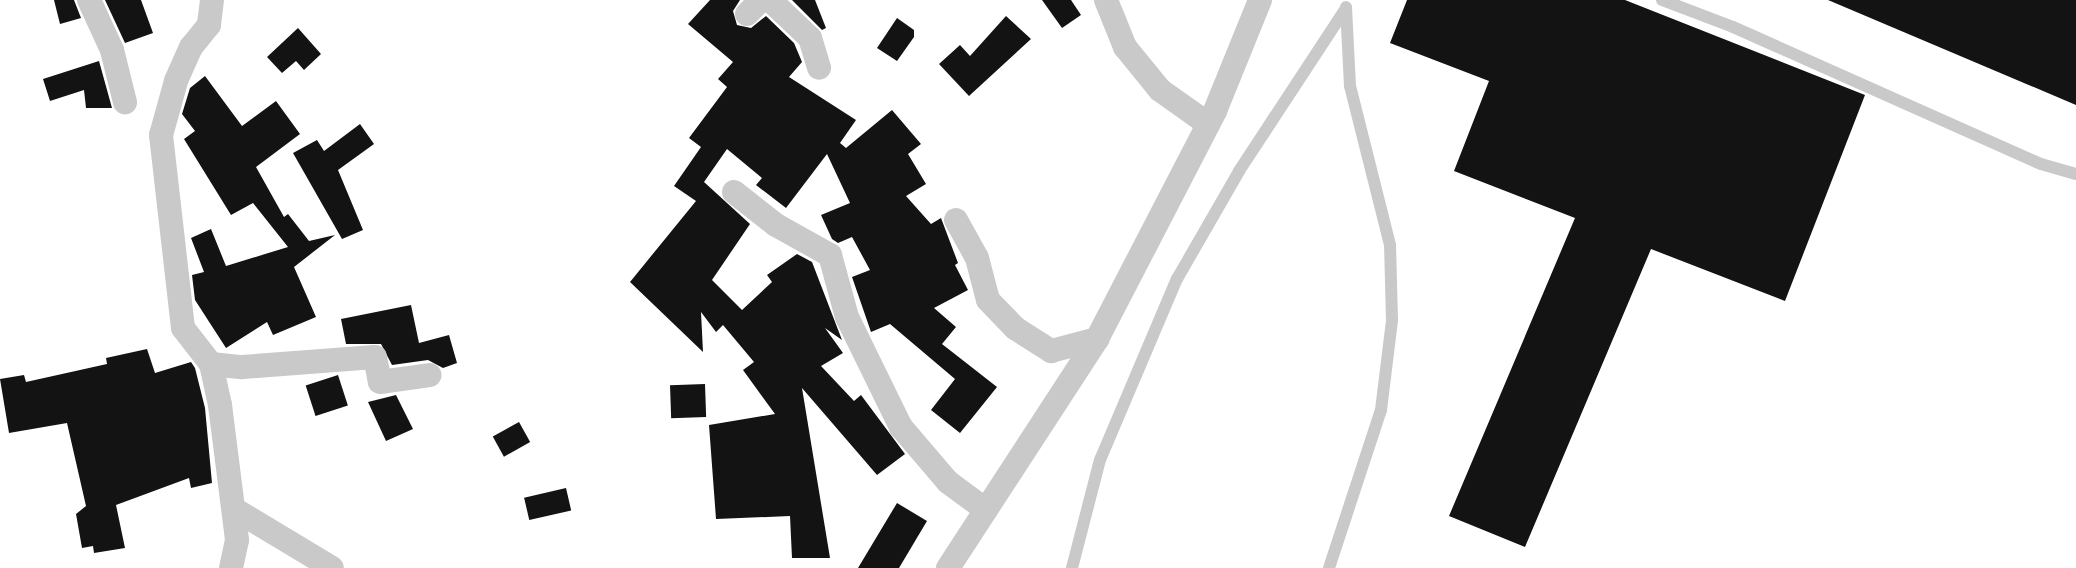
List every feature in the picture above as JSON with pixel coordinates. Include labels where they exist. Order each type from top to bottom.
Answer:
[{"type":"street","points":[[89,0],[112,50],[125,102]]},
{"type":"street","points":[[212,0],[209,25],[191,47],[176,81],[160,135],[183,327],[211,364],[234,509],[237,540],[231,568]]},
{"type":"street","points":[[770,0],[810,38],[819,68]]},
{"type":"street","points":[[1106,0],[1125,47],[1160,90],[1208,124]]},
{"type":"street","points":[[948,568],[1097,340],[1208,124],[1260,0]]},
{"type":"street","points":[[734,192],[776,225],[830,255],[847,317],[901,427],[948,482],[986,510]]},
{"type":"street","points":[[956,219],[976,258],[988,300],[1015,328],[1051,351],[1069,350],[1097,340]]},
{"type":"street","points":[[211,364],[242,367],[375,357],[380,382],[386,384],[430,375]]},
{"type":"street","points":[[234,509],[332,568]]},
{"type":"lane","points":[[1662,0],[1733,27],[2041,164],[2076,174]]},
{"type":"lane","points":[[1072,568],[1100,460],[1177,279],[1239,171],[1347,4]]},
{"type":"lane","points":[[1329,568],[1381,410],[1392,320],[1390,245],[1350,86],[1347,4]]},
{"type":"building","points":[[54,0],[74,0],[81,18],[60,24]]},
{"type":"building","points":[[105,0],[141,0],[153,33],[125,43]]},
{"type":"building","points":[[710,0],[740,0],[733,11],[737,25],[751,28],[766,16],[794,43],[802,62],[789,77],[856,120],[840,143],[846,148],[892,110],[921,144],[908,154],[926,184],[906,196],[931,224],[941,218],[958,263],[955,265],[968,290],[934,308],[956,327],[942,344],[997,387],[960,433],[931,410],[955,379],[890,324],[871,332],[852,277],[870,270],[852,237],[838,243],[832,239],[821,215],[850,203],[827,154],[786,208],[756,185],[762,178],[727,149],[704,182],[750,224],[712,280],[742,310],[772,282],[767,275],[797,254],[812,262],[842,340],[825,328],[843,353],[821,366],[854,401],[861,395],[905,454],[877,475],[802,388],[830,558],[792,558],[790,516],[716,519],[709,425],[775,414],[743,370],[754,362],[723,325],[716,332],[701,312],[703,352],[630,282],[696,201],[674,186],[701,147],[689,138],[727,87],[718,79],[733,62],[688,24]]},
{"type":"building","points":[[792,0],[815,0],[826,28],[822,30]]},
{"type":"building","points":[[1042,0],[1071,0],[1081,15],[1062,28]]},
{"type":"building","points":[[1407,0],[1625,0],[1865,95],[1785,301],[1651,249],[1525,547],[1449,516],[1575,218],[1454,171],[1489,81],[1390,43]]},
{"type":"building","points":[[1828,0],[2076,0],[2076,105]]},
{"type":"building","points":[[1006,16],[1031,39],[969,96],[939,64],[960,45],[970,56]]},
{"type":"building","points":[[897,18],[914,30],[914,37],[897,61],[877,48]]},
{"type":"building","points":[[298,28],[321,54],[304,70],[296,61],[282,73],[267,57]]},
{"type":"building","points":[[99,61],[112,108],[86,108],[84,90],[50,101],[43,79]]},
{"type":"building","points":[[205,76],[242,126],[276,101],[300,134],[256,167],[284,217],[288,214],[309,241],[335,235],[294,267],[316,317],[273,335],[267,322],[226,348],[195,300],[192,275],[204,272],[191,238],[211,229],[226,266],[288,247],[253,203],[231,215],[184,139],[195,131],[182,114],[190,88]]},
{"type":"building","points":[[360,124],[374,144],[338,170],[363,230],[342,239],[293,153],[317,140],[324,151]]},
{"type":"building","points":[[411,305],[419,343],[449,335],[457,363],[443,368],[428,360],[392,365],[381,344],[346,344],[341,319]]},
{"type":"building","points":[[147,349],[155,373],[191,362],[195,368],[205,408],[212,483],[191,488],[189,478],[116,505],[125,548],[94,553],[93,546],[82,548],[76,514],[86,506],[67,423],[9,433],[0,379],[24,375],[26,382],[107,364],[106,358]]},
{"type":"building","points":[[338,375],[348,405],[316,416],[306,386]]},
{"type":"building","points":[[705,384],[706,417],[671,418],[670,385]]},
{"type":"building","points":[[396,395],[413,429],[386,441],[368,402]]},
{"type":"building","points":[[519,422],[530,442],[504,457],[493,437]]},
{"type":"building","points":[[566,488],[571,510],[529,520],[524,498]]},
{"type":"building","points":[[897,503],[927,521],[899,568],[858,568]]}]
